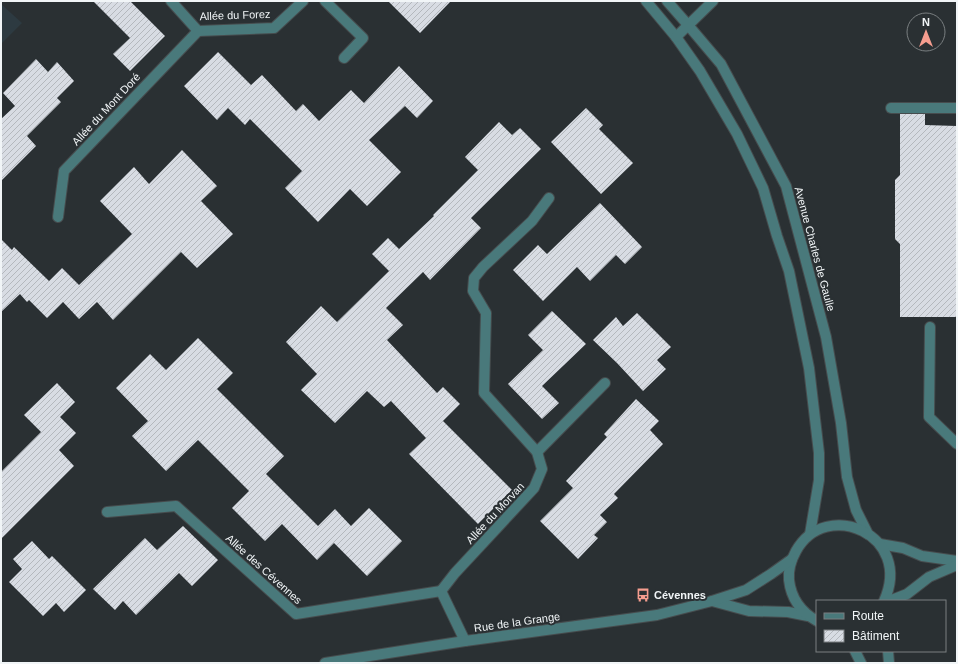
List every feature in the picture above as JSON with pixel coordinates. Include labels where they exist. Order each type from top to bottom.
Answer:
[{"type":"street","name":"Allée du Forez","points":[[171,1],[198,31],[274,28],[303,1]]},
{"type":"street","points":[[325,1],[363,38],[344,58]]},
{"type":"street","points":[[646,1],[676,37],[700,70],[737,134],[763,188],[776,236],[789,271],[808,368],[819,453],[819,480],[810,534]]},
{"type":"street","name":"Avenue Charles de Gaulle","points":[[667,1],[721,64],[786,186],[826,337],[841,423],[847,478],[856,510],[868,534]]},
{"type":"street","points":[[676,37],[713,1]]},
{"type":"street","name":"Allée du Mont Doré","points":[[58,217],[64,172],[198,31]]},
{"type":"street","points":[[891,108],[957,108]]},
{"type":"street","name":"Allée du Morvan","points":[[440,591],[534,488],[542,469],[536,452],[484,393],[486,313],[473,291],[473,284],[474,278],[483,267],[532,221],[549,198]]},
{"type":"street","points":[[930,327],[929,417],[957,444]]},
{"type":"street","points":[[536,452],[605,383]]},
{"type":"street","name":"Allée des Cévennes","points":[[107,512],[176,506],[296,614],[440,591]]},
{"type":"street","points":[[813,618],[797,604],[790,589],[789,574],[792,559],[799,545],[810,534],[824,528],[840,525],[855,527],[868,534],[880,544],[887,557],[891,571],[889,589],[884,600]]},
{"type":"street","points":[[880,544],[903,548],[922,556],[957,561]]},
{"type":"street","name":"Rue de la Grange","points":[[325,663],[465,641],[656,615],[712,601],[746,590],[792,559]]},
{"type":"street","points":[[892,600],[907,594],[929,577],[957,565]]},
{"type":"street","points":[[440,591],[465,641]]},
{"type":"street","name":"Rue de la Grange","points":[[712,601],[749,611],[788,612],[813,618]]},
{"type":"street","points":[[855,652],[860,663]]},
{"type":"street","points":[[888,652],[889,663]]},
{"type":"shaded area","points":[[1,4],[22,23],[1,44]]},
{"type":"building","points":[[93,1],[130,1],[165,36],[130,71],[113,54],[130,38]]},
{"type":"building","points":[[388,1],[451,1],[420,33]]},
{"type":"building","points":[[218,52],[251,85],[262,75],[296,111],[303,104],[319,121],[351,90],[364,103],[399,66],[433,101],[417,118],[405,106],[369,140],[401,172],[367,206],[350,189],[318,222],[285,188],[302,171],[250,119],[245,125],[228,108],[217,120],[184,86]]},
{"type":"building","points":[[36,59],[48,72],[57,62],[74,81],[57,98],[61,102],[27,136],[36,146],[1,181],[1,119],[15,106],[3,93]]},
{"type":"building","points":[[586,108],[603,125],[599,129],[633,163],[601,194],[551,142]]},
{"type":"building","points":[[900,114],[925,114],[925,125],[957,126],[957,317],[900,317],[900,244],[895,239],[895,180],[900,175]]},
{"type":"building","points":[[499,122],[512,135],[520,128],[541,149],[471,218],[481,228],[430,280],[423,272],[386,308],[403,325],[387,340],[437,393],[443,387],[460,404],[443,421],[512,490],[478,524],[409,454],[426,438],[391,401],[384,407],[367,391],[335,423],[301,390],[317,374],[286,342],[321,306],[337,322],[389,271],[372,254],[388,238],[399,249],[434,216],[433,215],[478,170],[465,157]]},
{"type":"building","points":[[182,150],[217,186],[201,201],[233,234],[197,268],[181,252],[113,320],[97,302],[79,319],[63,302],[47,318],[29,300],[27,302],[20,294],[1,312],[1,239],[12,250],[14,247],[49,281],[62,268],[79,285],[132,234],[100,201],[134,167],[149,184]]},
{"type":"building","points":[[600,203],[642,247],[625,264],[616,255],[590,281],[577,267],[543,301],[513,270],[538,245],[547,254]]},
{"type":"building","points":[[552,311],[586,344],[542,386],[559,403],[542,419],[508,384],[543,350],[528,335]]},
{"type":"building","points":[[637,313],[671,347],[657,360],[666,369],[643,391],[593,340],[616,317],[623,326]]},
{"type":"building","points":[[198,338],[233,373],[217,389],[284,456],[266,474],[318,526],[335,509],[351,526],[369,508],[402,541],[367,576],[334,543],[317,560],[282,524],[265,541],[232,508],[249,491],[198,440],[166,471],[132,436],[148,421],[116,388],[150,354],[166,370]]},
{"type":"building","points":[[57,383],[75,402],[60,417],[76,433],[59,450],[74,466],[1,539],[1,472],[41,432],[24,415]]},
{"type":"building","points":[[636,399],[659,421],[650,430],[663,444],[614,494],[618,498],[600,515],[607,522],[594,535],[598,538],[578,559],[540,521],[573,488],[566,481],[607,437],[604,434]]},
{"type":"building","points":[[183,526],[218,560],[192,586],[179,573],[136,615],[123,601],[115,610],[93,589],[145,538],[157,550]]},
{"type":"building","points":[[32,541],[49,559],[52,556],[86,590],[64,612],[56,603],[43,616],[9,582],[22,569],[13,559]]},
{"type":"place","name":"Cévennes","points":[[643,595]]}]
